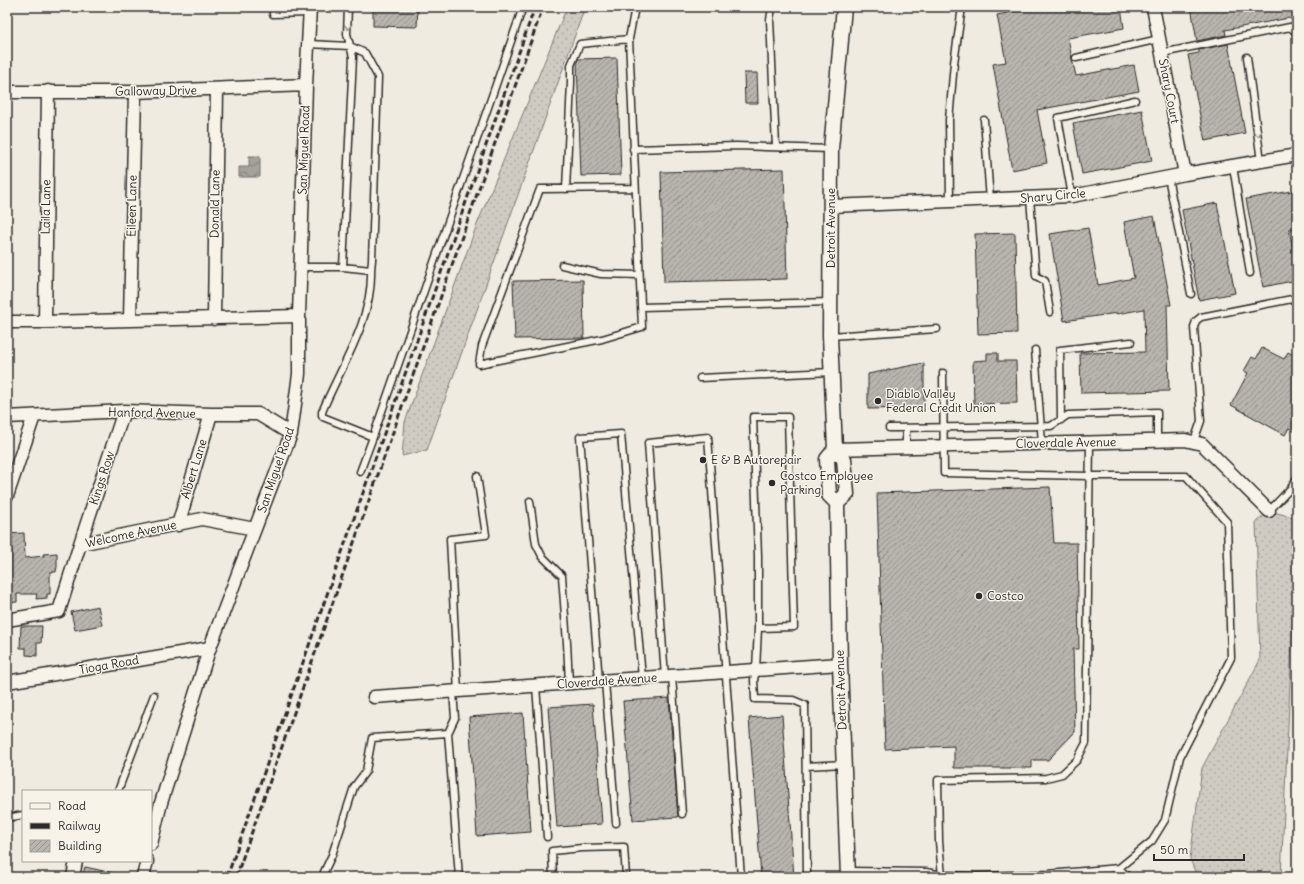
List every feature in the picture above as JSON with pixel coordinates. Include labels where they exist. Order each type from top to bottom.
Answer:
[{"type":"street","name":"Detroit Avenue","points":[[844,7],[831,149],[830,336],[835,449],[844,459],[847,494],[837,503],[840,664],[848,874]]},
{"type":"street","name":"Shary Court","points":[[1153,7],[1185,174]]},
{"type":"street","name":"San Miguel Road","points":[[152,840],[161,803],[210,648],[291,434],[300,374],[300,267],[309,10]]},
{"type":"street","name":"Galloway Drive","points":[[7,92],[135,92],[306,85]]},
{"type":"street","name":"Donald Lane","points":[[214,318],[217,89]]},
{"type":"street","name":"Laila Lane","points":[[45,322],[48,91]]},
{"type":"street","name":"Eileen Lane","points":[[130,320],[135,92]]},
{"type":"street","name":"Shary Circle","points":[[831,206],[1072,196],[1168,177],[1297,155]]},
{"type":"street","points":[[7,322],[299,316]]},
{"type":"street","name":"Hanford Avenue","points":[[7,417],[124,411],[258,414],[291,434]]},
{"type":"street","name":"Kings Row","points":[[80,544],[124,411]]},
{"type":"street","name":"Albert Lane","points":[[178,525],[211,414]]},
{"type":"street","points":[[7,496],[34,416]]},
{"type":"street","points":[[1194,441],[1202,444],[1209,450],[1269,511]]},
{"type":"street","name":"Cloverdale Avenue","points":[[835,449],[1042,443],[1194,441]]},
{"type":"street","name":"Welcome Avenue","points":[[7,620],[59,611],[80,544],[202,519],[255,530]]},
{"type":"street","name":"Tioga Road","points":[[7,682],[210,648]]},
{"type":"street","name":"Cloverdale Avenue","points":[[374,697],[840,664]]},
{"type":"street","points":[[73,877],[76,862]]},
{"type":"street","points":[[143,877],[147,862]]},
{"type":"lane","points":[[273,7],[273,14],[309,10]]},
{"type":"lane","points":[[342,267],[353,57],[348,34],[348,7]]},
{"type":"lane","points":[[360,472],[523,7]]},
{"type":"lane","points":[[635,7],[629,39],[642,327],[602,339],[479,364],[482,346],[540,189],[635,188]]},
{"type":"lane","points":[[772,7],[770,20],[776,146]]},
{"type":"lane","points":[[950,201],[949,120],[954,63],[962,7]]},
{"type":"lane","points":[[1162,53],[1290,27],[1297,32]]},
{"type":"lane","points":[[566,189],[572,83],[571,65],[580,44],[629,39]]},
{"type":"lane","points":[[1076,58],[1159,39]]},
{"type":"lane","points":[[308,44],[350,46],[365,53],[378,77],[371,270],[372,284],[362,326],[322,412],[323,417],[373,437]]},
{"type":"lane","points":[[1247,58],[1261,161]]},
{"type":"lane","points":[[1072,196],[1058,118],[1135,100]]},
{"type":"lane","points":[[984,120],[990,200]]},
{"type":"lane","points":[[633,149],[707,146],[776,146],[831,149]]},
{"type":"lane","points":[[1233,166],[1250,273]]},
{"type":"lane","points":[[1168,177],[1191,294]]},
{"type":"lane","points":[[1030,198],[1036,276],[1045,281],[1050,312]]},
{"type":"lane","points":[[562,265],[601,274],[639,276]]},
{"type":"lane","points":[[300,267],[342,267],[371,270]]},
{"type":"lane","points":[[1194,441],[1201,421],[1194,327],[1196,321],[1201,317],[1297,298]]},
{"type":"lane","points":[[641,307],[831,302]]},
{"type":"lane","points":[[830,336],[937,329]]},
{"type":"lane","points":[[1061,420],[1060,350],[1131,342]]},
{"type":"lane","points":[[1035,350],[1042,443]]},
{"type":"lane","points":[[700,378],[832,372]]},
{"type":"lane","points":[[848,874],[926,872],[942,876],[1015,876],[1119,868],[1152,841],[1165,820],[1180,757],[1231,658],[1227,522],[1186,476],[1089,476],[944,473],[943,373]]},
{"type":"lane","points":[[889,428],[1041,427],[1051,426],[1068,416],[1157,412],[1157,441]]},
{"type":"lane","points":[[758,628],[794,627],[788,417],[753,417],[758,556],[758,628],[756,670],[754,680],[755,699],[793,700],[805,705],[807,877]]},
{"type":"lane","points":[[906,428],[906,447]]},
{"type":"lane","points":[[616,822],[580,437],[621,434],[642,678]]},
{"type":"lane","points":[[682,814],[648,443],[708,437],[741,877]]},
{"type":"lane","points":[[942,876],[939,841],[938,780],[1046,778],[1062,774],[1077,760],[1086,743],[1090,442]]},
{"type":"lane","points":[[459,877],[448,733],[454,718],[456,692],[450,539],[486,535],[477,476]]},
{"type":"lane","points":[[1269,511],[1291,488],[1297,478]]},
{"type":"lane","points":[[530,501],[536,544],[542,556],[562,576],[569,683]]},
{"type":"lane","points":[[536,686],[547,836]]},
{"type":"lane","points":[[118,790],[154,695]]},
{"type":"lane","points":[[323,877],[332,855],[354,787],[366,772],[372,738],[448,733]]},
{"type":"lane","points":[[806,766],[844,764]]},
{"type":"lane","points":[[7,818],[22,815]]},
{"type":"lane","points":[[553,877],[552,851],[582,848],[624,847],[626,877]]},
{"type":"lane","points":[[1117,877],[1119,868]]},
{"type":"lane","points":[[1119,868],[1128,877]]},
{"type":"shaded area","points":[[567,7],[585,7],[427,450],[402,456],[405,422],[476,227]]},
{"type":"shaded area","points":[[1297,510],[1297,585],[1294,598],[1281,877],[1197,877],[1190,859],[1202,768],[1260,660],[1256,522],[1269,511],[1293,517]]},
{"type":"water","points":[[249,156],[260,156],[260,177],[239,177],[239,167],[249,167]]},
{"type":"building","points":[[373,7],[418,7],[417,27],[373,26]]},
{"type":"building","points":[[1037,7],[1121,7],[1124,28],[1068,38],[1072,59],[1076,76],[1134,65],[1139,91],[1037,110],[1047,163],[1012,170],[993,64],[1006,62],[997,15]]},
{"type":"building","points":[[1191,7],[1297,7],[1297,24],[1289,18],[1225,30],[1226,35],[1197,41]]},
{"type":"building","points":[[1228,44],[1245,133],[1205,141],[1188,55],[1199,53],[1199,50]]},
{"type":"building","points":[[617,58],[621,175],[581,176],[577,61],[578,59]]},
{"type":"building","points":[[744,73],[757,73],[758,103],[745,103]]},
{"type":"building","points":[[1142,110],[1152,161],[1082,174],[1073,123]]},
{"type":"building","points":[[784,169],[787,279],[664,282],[661,172]]},
{"type":"building","points":[[1297,190],[1297,229],[1289,229],[1297,269],[1297,280],[1263,287],[1246,199]]},
{"type":"building","points":[[1217,203],[1235,293],[1199,300],[1182,210]]},
{"type":"building","points":[[1154,216],[1171,305],[1167,305],[1169,391],[1081,393],[1080,353],[1145,352],[1144,309],[1064,321],[1050,234],[1088,228],[1098,285],[1134,278],[1124,222]]},
{"type":"building","points":[[1015,233],[1017,333],[978,334],[975,234]]},
{"type":"building","points":[[583,280],[584,338],[515,339],[513,281]]},
{"type":"building","points":[[1262,348],[1284,359],[1288,352],[1297,357],[1297,433],[1289,428],[1285,435],[1231,405],[1248,373],[1244,371],[1252,357],[1256,359]]},
{"type":"building","points":[[987,353],[998,353],[998,361],[1016,361],[1017,403],[974,404],[973,361],[987,360]]},
{"type":"building","points":[[924,363],[924,408],[868,409],[868,374]]},
{"type":"building","name":"Costco","points":[[1050,487],[1054,543],[1077,543],[1079,649],[1073,649],[1075,732],[1048,760],[1032,760],[1032,768],[954,768],[954,746],[885,749],[877,493]]},
{"type":"building","points":[[24,533],[25,558],[57,553],[56,572],[50,572],[50,594],[47,594],[47,598],[36,599],[37,594],[17,594],[17,602],[7,603],[7,534]]},
{"type":"building","points":[[98,606],[102,625],[75,630],[71,612]]},
{"type":"building","points":[[21,626],[42,626],[41,643],[37,643],[37,656],[26,655],[26,648],[20,648]]},
{"type":"building","points":[[669,698],[678,817],[633,820],[623,701]]},
{"type":"building","points":[[593,704],[602,824],[557,827],[548,707]]},
{"type":"building","points":[[523,713],[531,832],[477,836],[469,717]]},
{"type":"building","points":[[782,715],[794,877],[761,877],[749,718]]},
{"type":"building","points":[[85,867],[113,873],[112,877],[82,877]]},
{"type":"waterway","points":[[1295,877],[1297,824]]},
{"type":"railway","points":[[227,877],[535,7]]},
{"type":"railway","points":[[236,877],[543,7]]},
{"type":"place","name":"Diablo Valley Federal Credit Union","points":[[878,401]]},
{"type":"place","name":"E & B Autorepair","points":[[703,460]]},
{"type":"place","name":"Costco Employee Parking","points":[[772,483]]},
{"type":"place","name":"Costco","points":[[979,596]]}]
